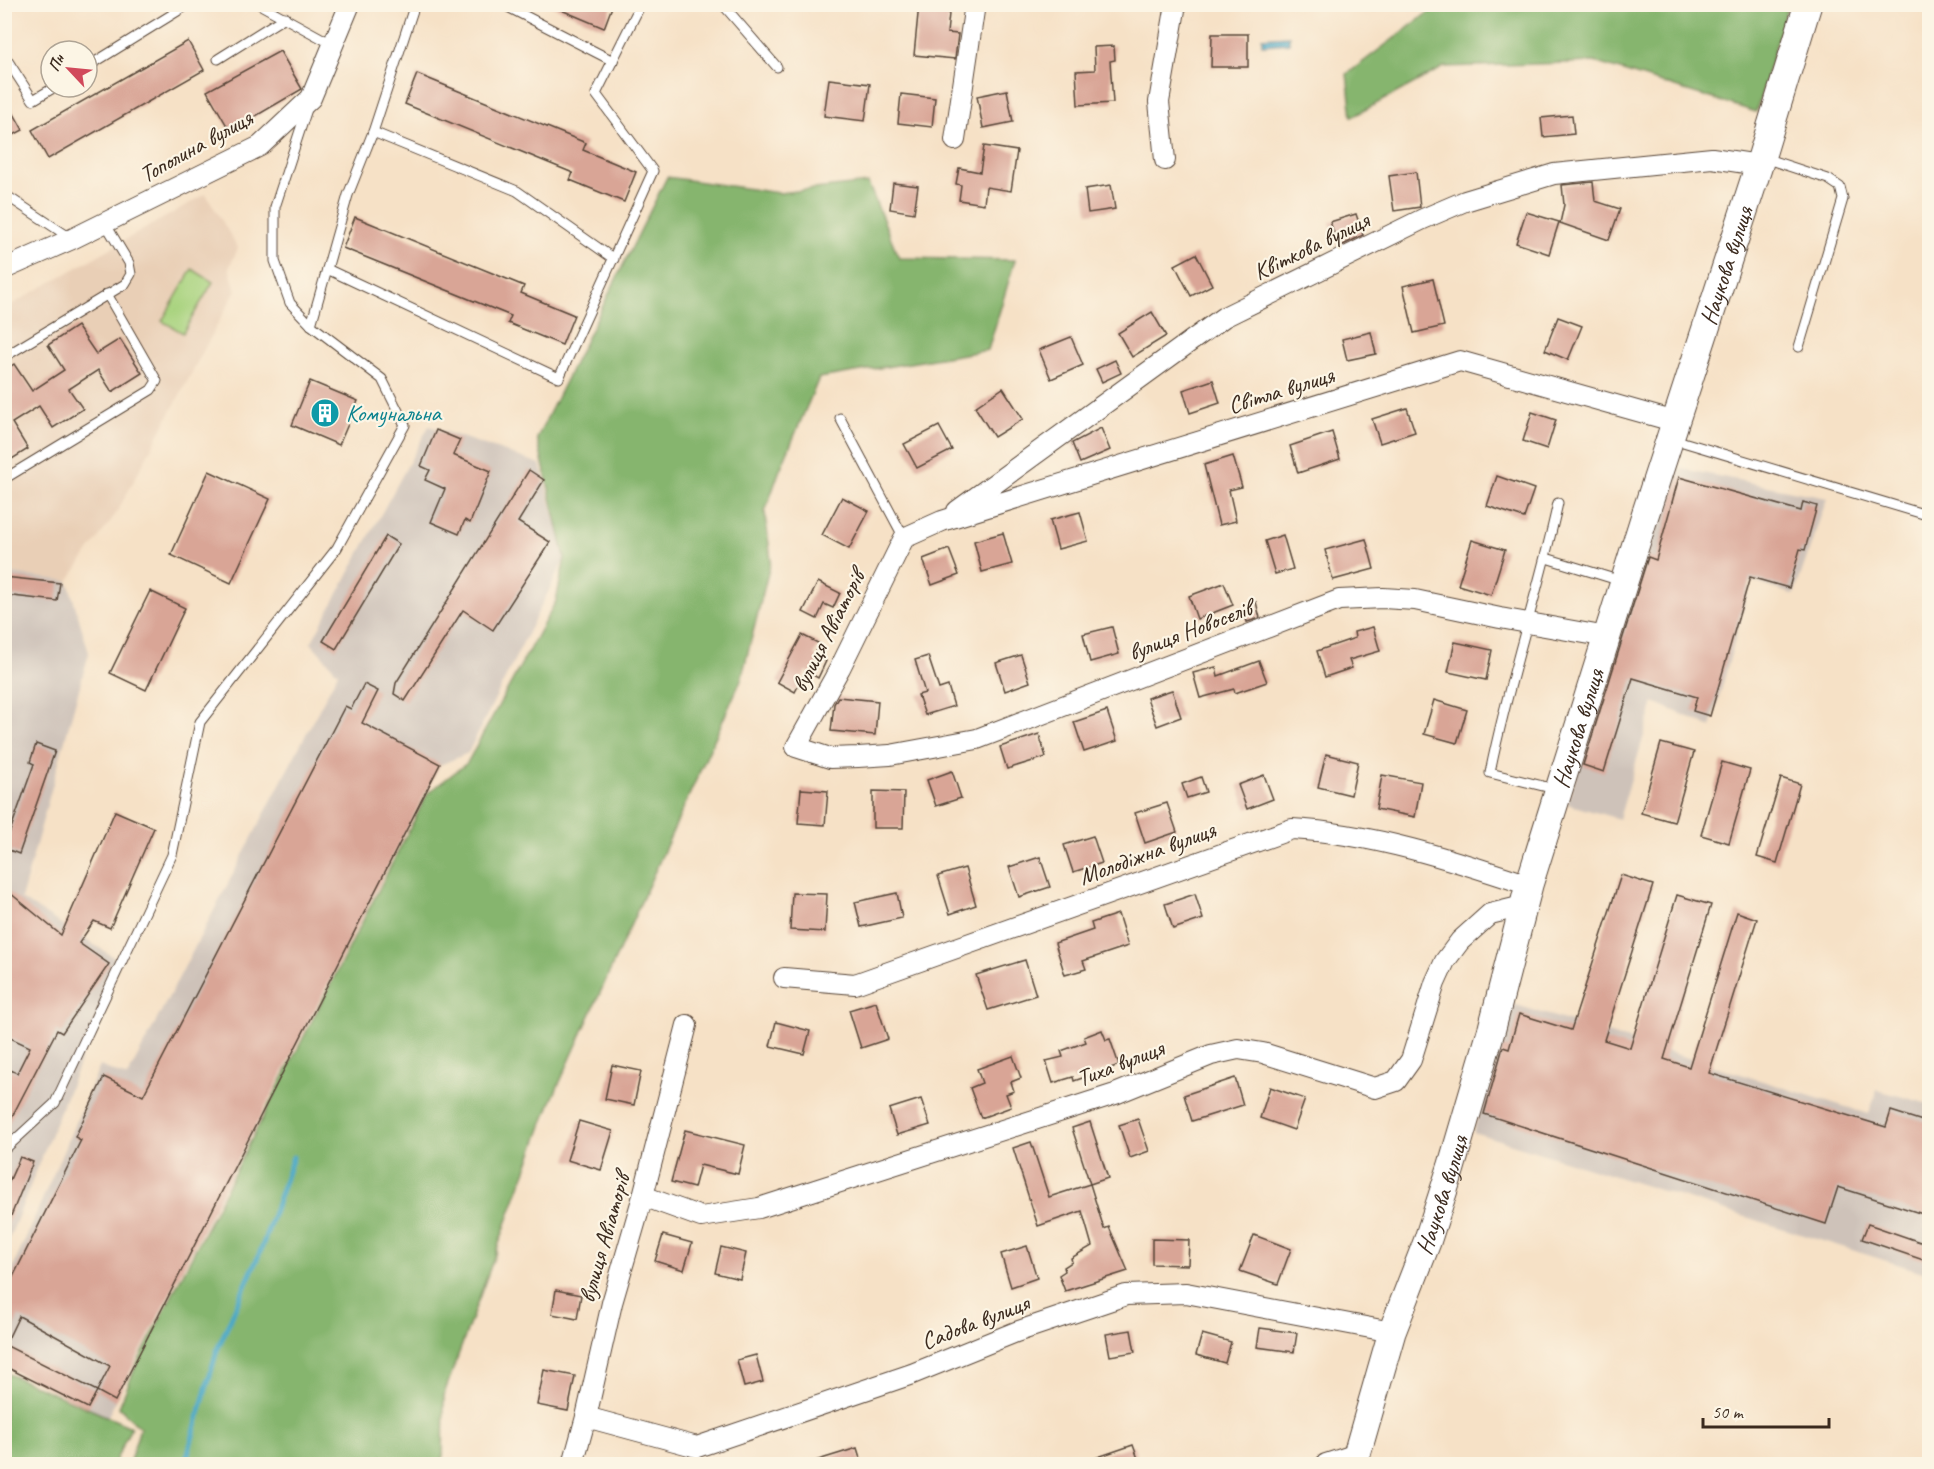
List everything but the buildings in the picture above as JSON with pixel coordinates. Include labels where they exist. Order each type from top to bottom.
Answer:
[{"type":"street","name":"Тополина вулиця","points":[[4,269],[72,239],[260,146],[311,98],[350,4]]},
{"type":"street","points":[[955,140],[975,4]]},
{"type":"street","points":[[1165,160],[1159,102],[1176,4]]},
{"type":"street","name":"Наукова вулиця","points":[[1356,1459],[1392,1332],[1427,1242],[1451,1168],[1492,1028],[1526,896],[1558,790],[1760,161],[1808,4]]},
{"type":"street","name":"Квіткова вулиця","points":[[942,522],[1224,317],[1423,219],[1465,201],[1554,174],[1712,158],[1760,161]]},
{"type":"street","name":"Світла вулиця","points":[[903,538],[942,522],[1460,361],[1673,430]]},
{"type":"street","name":"вулиця Авіаторів","points":[[796,747],[840,668],[903,538]]},
{"type":"street","name":"вулиця Новоселів","points":[[796,747],[830,758],[858,757],[890,754],[977,739],[1339,600],[1383,598],[1415,600],[1607,637]]},
{"type":"street","name":"Молодіжна вулиця","points":[[784,978],[855,984],[1292,829],[1341,834],[1452,860],[1526,896]]},
{"type":"street","name":"Тиха вулиця","points":[[643,1196],[701,1217],[759,1208],[1115,1094],[1211,1055],[1238,1049],[1263,1053],[1375,1088],[1396,1081],[1411,1060],[1435,983],[1445,962],[1460,941],[1491,914],[1526,896]]},
{"type":"street","name":"вулиця Авіаторів","points":[[573,1464],[612,1303],[643,1196],[687,1025]]},
{"type":"street","name":"Садова вулиця","points":[[586,1417],[697,1447],[912,1374],[1016,1332],[1126,1295],[1186,1293],[1392,1332]]},
{"type":"street","points":[[1326,1464],[1356,1459]]},
{"type":"lane","points":[[99,60],[189,4]]},
{"type":"lane","points":[[259,4],[332,44]]},
{"type":"lane","points":[[311,325],[348,195],[415,4]]},
{"type":"lane","points":[[502,4],[613,61]]},
{"type":"lane","points":[[327,269],[559,378],[652,171],[596,94],[640,4]]},
{"type":"lane","points":[[726,4],[725,7],[777,67]]},
{"type":"lane","points":[[218,59],[285,17]]},
{"type":"lane","points":[[4,55],[33,100],[39,96]]},
{"type":"lane","points":[[4,1150],[55,1104],[172,855],[200,722],[336,548],[405,425],[382,379],[311,325],[290,303],[275,261],[275,207],[311,98]]},
{"type":"lane","points":[[372,132],[517,191],[614,259]]},
{"type":"lane","points":[[1760,161],[1828,180],[1839,187],[1843,199],[1799,348]]},
{"type":"lane","points":[[4,194],[72,239]]},
{"type":"lane","points":[[4,357],[125,284],[131,274],[129,263],[105,223]]},
{"type":"lane","points":[[4,478],[151,390],[157,381],[107,294]]},
{"type":"lane","points":[[840,418],[903,538]]},
{"type":"lane","points":[[1673,430],[1929,516]]},
{"type":"lane","points":[[1558,503],[1546,558],[1499,729],[1490,773],[1558,790]]},
{"type":"lane","points":[[1546,558],[1625,582]]},
{"type":"shaded area","points":[[206,194],[238,248],[229,268],[236,290],[117,512],[68,581],[5,573],[4,309]]},
{"type":"shaded area","points":[[429,426],[540,464],[565,558],[468,753],[440,765],[107,1418],[5,1366],[5,1286],[100,1066],[127,1077],[338,673],[311,643]]},
{"type":"shaded area","points":[[1673,467],[1827,498],[1794,595],[1751,581],[1711,727],[1654,702],[1619,819],[1567,804]]},
{"type":"shaded area","points":[[5,573],[68,581],[89,653],[21,899],[120,961],[5,1249]]},
{"type":"shaded area","points":[[1513,1004],[1869,1114],[1877,1090],[1929,1104],[1929,1274],[1473,1132]]},
{"type":"green space","points":[[1445,4],[1788,5],[1756,112],[1594,62],[1444,67],[1352,117],[1347,74],[1429,12]]},
{"type":"green space","points":[[667,177],[779,193],[868,183],[899,258],[1015,260],[988,350],[819,378],[779,472],[765,512],[771,561],[741,680],[550,1104],[444,1394],[443,1464],[129,1464],[140,1428],[119,1407],[135,1368],[428,793],[467,763],[556,601],[565,558],[537,438]]},
{"type":"green space","points":[[192,269],[213,282],[183,333],[162,321]]},
{"type":"green space","points":[[4,1372],[131,1427],[114,1464],[5,1464]]},
{"type":"water","points":[[1289,36],[1289,43],[1262,45],[1262,38]]},
{"type":"waterway","points":[[185,1464],[217,1350],[261,1250],[293,1157]]},
{"type":"place","name":"Комунальна","points":[[325,413]]}]
